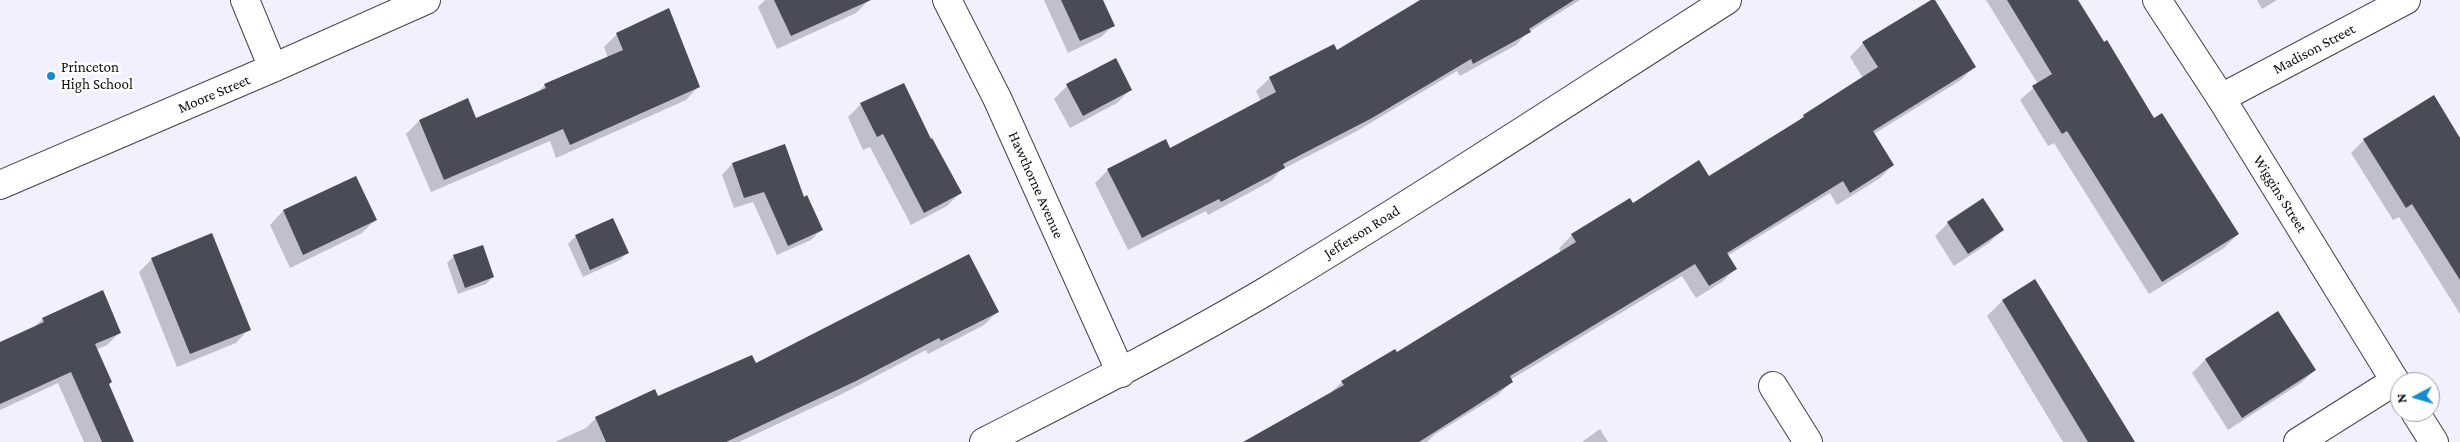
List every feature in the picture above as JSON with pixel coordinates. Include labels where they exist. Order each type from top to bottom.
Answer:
[{"type":"street","points":[[244,0],[273,68]]},
{"type":"street","name":"Moore Street","points":[[0,185],[426,0]]},
{"type":"street","name":"Hawthorne Avenue","points":[[948,0],[997,98],[1121,373]]},
{"type":"street","name":"Jefferson Road","points":[[984,442],[1121,373],[1267,290],[1388,216],[1727,0]]},
{"type":"street","name":"Wiggins Street","points":[[2157,0],[2221,98],[2390,374]]},
{"type":"street","name":"Madison Street","points":[[2221,98],[2406,0]]},
{"type":"street","points":[[1773,386],[1808,442]]},
{"type":"street","points":[[2298,442],[2390,389]]},
{"type":"street","points":[[2421,422],[2434,442]]},
{"type":"building","points":[[774,0],[871,0],[791,36]]},
{"type":"building","points":[[1061,0],[1103,0],[1115,26],[1080,41]]},
{"type":"building","points":[[1420,0],[1574,0],[1529,29],[1531,32],[1473,64],[1471,59],[1372,118],[1283,164],[1285,168],[1221,202],[1219,199],[1142,238],[1107,169],[1166,139],[1170,148],[1276,92],[1269,77],[1334,44],[1337,50]]},
{"type":"building","points":[[1931,0],[1935,0],[1976,67],[1873,131],[1894,165],[1850,193],[1843,181],[1727,253],[1737,269],[1709,286],[1695,264],[1510,376],[1513,382],[1419,442],[1243,442],[1344,385],[1341,381],[1395,349],[1397,352],[1576,242],[1571,234],[1630,198],[1633,203],[1699,160],[1709,176],[1804,117],[1803,115],[1878,67],[1862,42]]},
{"type":"building","points":[[2007,0],[2078,0],[2104,42],[2107,40],[2154,118],[2162,113],[2239,234],[2162,282],[2067,131],[2062,134],[2032,86],[2052,74]]},
{"type":"building","points":[[669,8],[700,87],[570,145],[563,129],[444,180],[419,120],[468,98],[476,118],[546,88],[544,84],[623,50],[616,33]]},
{"type":"building","points":[[1116,58],[1132,90],[1083,116],[1066,84]]},
{"type":"building","points":[[904,83],[931,139],[962,193],[924,213],[883,134],[877,137],[860,103]]},
{"type":"building","points":[[2434,95],[2460,138],[2460,280],[2412,204],[2406,208],[2363,139]]},
{"type":"building","points":[[785,144],[804,197],[807,195],[823,230],[788,246],[764,192],[744,198],[732,163]]},
{"type":"building","points":[[356,176],[377,220],[303,255],[283,210]]},
{"type":"building","points":[[1983,198],[2004,230],[1968,254],[1947,222]]},
{"type":"building","points":[[613,218],[629,253],[590,270],[575,235]]},
{"type":"building","points":[[212,233],[251,330],[190,354],[151,258]]},
{"type":"building","points":[[483,245],[494,277],[465,288],[453,255]]},
{"type":"building","points":[[969,254],[999,312],[941,341],[939,338],[856,381],[726,442],[606,442],[595,417],[655,389],[658,396],[752,355],[756,363]]},
{"type":"building","points":[[2035,279],[2135,442],[2088,442],[2002,300]]},
{"type":"building","points":[[103,290],[121,333],[95,344],[112,382],[109,384],[134,442],[102,442],[71,372],[0,404],[0,342],[44,322],[42,318]]},
{"type":"building","points":[[2278,311],[2316,370],[2242,418],[2205,359]]},
{"type":"place","name":"Princeton High School","points":[[51,76]]}]
